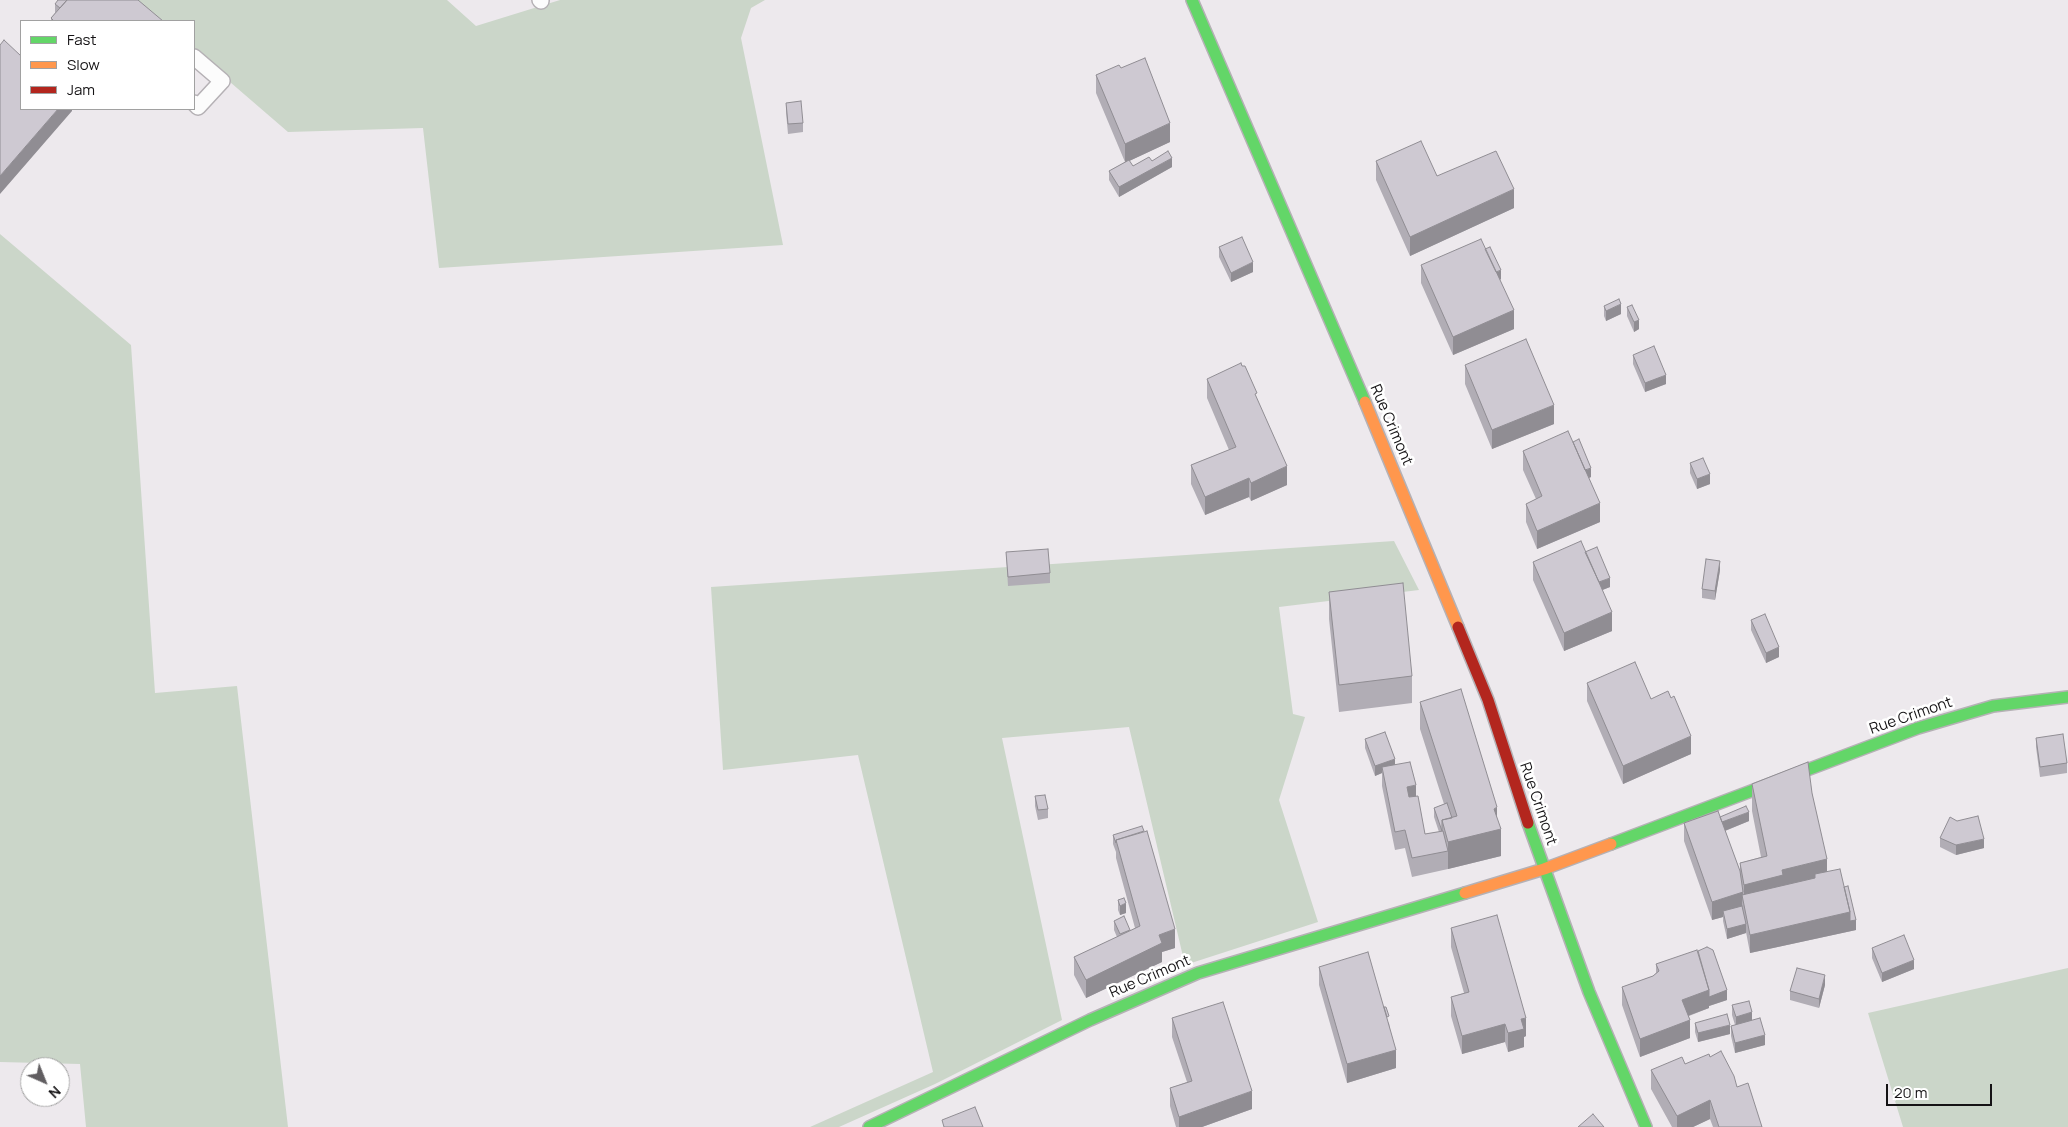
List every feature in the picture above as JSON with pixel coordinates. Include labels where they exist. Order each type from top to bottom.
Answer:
[{"type":"street","name":"Rue Crimont","points":[[1192,0],[1381,440],[1488,700],[1544,869],[1589,992],[1646,1127]]},
{"type":"street","name":"Rue Crimont","points":[[869,1127],[1090,1020],[1198,972],[1544,869],[1918,728],[1993,706],[2068,697]]},
{"type":"lane","points":[[195,58],[222,81],[198,107],[195,104]]},
{"type":"shaded area","points":[[135,0],[447,0],[476,26],[560,0],[765,0],[751,8],[741,38],[783,245],[439,268],[423,128],[288,132],[195,52],[195,20],[158,20]]},
{"type":"shaded area","points":[[0,234],[131,345],[155,693],[237,686],[288,1127],[86,1127],[80,1064],[70,1064],[70,1057],[20,1057],[20,1062],[0,1062]]},
{"type":"shaded area","points":[[1394,541],[1419,590],[1279,607],[1293,714],[1305,717],[1279,800],[1318,922],[1185,965],[1129,727],[1002,738],[1062,1020],[935,1084],[839,1127],[810,1127],[933,1072],[858,755],[723,770],[711,587]]},
{"type":"shaded area","points":[[2068,968],[2068,1127],[1903,1127],[1868,1013]]},
{"type":"building","points":[[58,0],[67,0],[60,8],[55,4]]},
{"type":"building","points":[[67,0],[138,0],[162,20],[53,20],[51,18]]},
{"type":"building","points":[[4,40],[20,55],[20,110],[57,110],[0,176],[0,45]]},
{"type":"building","points":[[1145,58],[1170,123],[1125,144],[1096,75],[1119,65],[1121,68]]},
{"type":"building","points":[[801,101],[803,123],[788,124],[786,103]]},
{"type":"building","points":[[1421,141],[1437,176],[1496,151],[1514,189],[1410,237],[1376,161]]},
{"type":"building","points":[[1168,151],[1172,158],[1119,187],[1109,171],[1129,160],[1133,166],[1149,157],[1152,161]]},
{"type":"building","points":[[1242,237],[1253,262],[1231,273],[1219,247]]},
{"type":"building","points":[[1481,239],[1514,310],[1453,337],[1421,265]]},
{"type":"building","points":[[1490,247],[1501,270],[1496,272],[1485,249]]},
{"type":"building","points":[[1619,299],[1621,304],[1606,311],[1604,306]]},
{"type":"building","points":[[1632,305],[1639,320],[1634,322],[1627,307]]},
{"type":"building","points":[[1526,339],[1554,405],[1492,430],[1465,365]]},
{"type":"building","points":[[1654,346],[1666,375],[1645,383],[1633,355]]},
{"type":"building","points":[[1241,363],[1242,366],[1245,366],[1257,393],[1255,394],[1287,466],[1251,483],[1249,478],[1205,497],[1191,465],[1236,447],[1207,379]]},
{"type":"building","points":[[1568,431],[1600,503],[1537,531],[1526,504],[1542,496],[1523,451]]},
{"type":"building","points":[[1579,439],[1591,468],[1585,470],[1573,442]]},
{"type":"building","points":[[1703,458],[1710,474],[1697,479],[1690,463]]},
{"type":"building","points":[[1581,541],[1612,612],[1564,633],[1533,562]]},
{"type":"building","points":[[1597,547],[1610,578],[1599,582],[1585,552]]},
{"type":"building","points":[[1048,549],[1050,573],[1008,577],[1006,552]]},
{"type":"building","points":[[1706,559],[1720,561],[1715,591],[1702,589]]},
{"type":"building","points":[[1403,583],[1412,676],[1339,685],[1329,592]]},
{"type":"building","points":[[1765,614],[1779,647],[1766,653],[1751,620]]},
{"type":"building","points":[[1635,662],[1651,699],[1668,691],[1671,698],[1674,696],[1691,736],[1623,766],[1587,683]]},
{"type":"building","points":[[1461,689],[1497,807],[1494,809],[1501,829],[1448,842],[1442,820],[1457,816],[1420,702]]},
{"type":"building","points":[[1385,732],[1395,759],[1375,766],[1365,739]]},
{"type":"building","points":[[2063,734],[2067,763],[2040,767],[2036,738]]},
{"type":"building","points":[[1410,762],[1416,785],[1407,787],[1409,797],[1418,796],[1425,834],[1443,831],[1448,851],[1412,858],[1405,830],[1395,832],[1382,767]]},
{"type":"building","points":[[1808,762],[1812,793],[1827,859],[1782,870],[1783,875],[1744,885],[1740,863],[1767,856],[1752,784]]},
{"type":"building","points":[[1045,795],[1048,809],[1038,810],[1035,796]]},
{"type":"building","points":[[1447,803],[1452,818],[1442,820],[1442,831],[1434,808]]},
{"type":"building","points":[[1746,806],[1749,812],[1722,822],[1720,817]]},
{"type":"building","points":[[1718,811],[1740,871],[1743,892],[1712,902],[1684,823]]},
{"type":"building","points":[[1978,816],[1984,839],[1956,845],[1940,838],[1950,817],[1957,821]]},
{"type":"building","points":[[1142,826],[1144,831],[1116,840],[1116,843],[1113,835]]},
{"type":"building","points":[[1147,831],[1175,929],[1159,935],[1162,943],[1086,980],[1074,957],[1140,926],[1116,840]]},
{"type":"building","points":[[1840,869],[1850,912],[1750,935],[1742,895],[1815,878],[1815,874]]},
{"type":"building","points":[[1848,886],[1856,920],[1850,921],[1850,912],[1844,887]]},
{"type":"building","points":[[1124,898],[1126,903],[1120,906],[1118,900]]},
{"type":"building","points":[[1742,906],[1746,924],[1727,929],[1723,911]]},
{"type":"building","points":[[1497,915],[1526,1018],[1521,1019],[1524,1029],[1508,1033],[1505,1024],[1462,1036],[1451,997],[1469,992],[1451,928]]},
{"type":"building","points":[[1124,916],[1130,930],[1120,934],[1114,921]]},
{"type":"building","points":[[1904,935],[1914,960],[1882,973],[1872,948]]},
{"type":"building","points":[[1707,947],[1713,950],[1727,990],[1709,997],[1709,990],[1698,951]]},
{"type":"building","points":[[1697,950],[1709,990],[1682,1000],[1690,1020],[1640,1039],[1622,987],[1653,976],[1659,971],[1656,964]]},
{"type":"building","points":[[1368,952],[1396,1050],[1347,1064],[1319,967]]},
{"type":"building","points":[[1797,968],[1825,975],[1819,999],[1790,991]]},
{"type":"building","points":[[1749,1001],[1752,1012],[1736,1017],[1732,1005]]},
{"type":"building","points":[[1223,1002],[1252,1091],[1179,1117],[1170,1088],[1192,1081],[1172,1018]]},
{"type":"building","points":[[1384,1007],[1386,1007],[1389,1016],[1387,1017]]},
{"type":"building","points":[[1727,1014],[1730,1025],[1698,1033],[1695,1023]]},
{"type":"building","points":[[1760,1018],[1765,1035],[1735,1043],[1731,1026]]},
{"type":"building","points":[[1721,1051],[1734,1076],[1737,1087],[1748,1083],[1762,1127],[1719,1127],[1710,1100],[1677,1116],[1651,1070],[1682,1057],[1685,1064],[1709,1054],[1710,1057]]},
{"type":"building","points":[[975,1107],[983,1127],[944,1127],[942,1120]]},
{"type":"building","points":[[1593,1114],[1604,1127],[1578,1127]]},
{"type":"traffic: fast","points":[[1192,0],[1365,402]]},
{"type":"traffic: fast","points":[[1611,844],[1918,728],[1993,706],[2068,697]]},
{"type":"traffic: fast","points":[[1528,823],[1589,992],[1646,1127]]},
{"type":"traffic: fast","points":[[869,1127],[1090,1020],[1198,973],[1465,893]]},
{"type":"traffic: slow","points":[[1365,402],[1458,627]]},
{"type":"traffic: slow","points":[[1465,893],[1544,869],[1611,844]]},
{"type":"traffic: jam","points":[[1458,627],[1488,700],[1528,823]]}]
